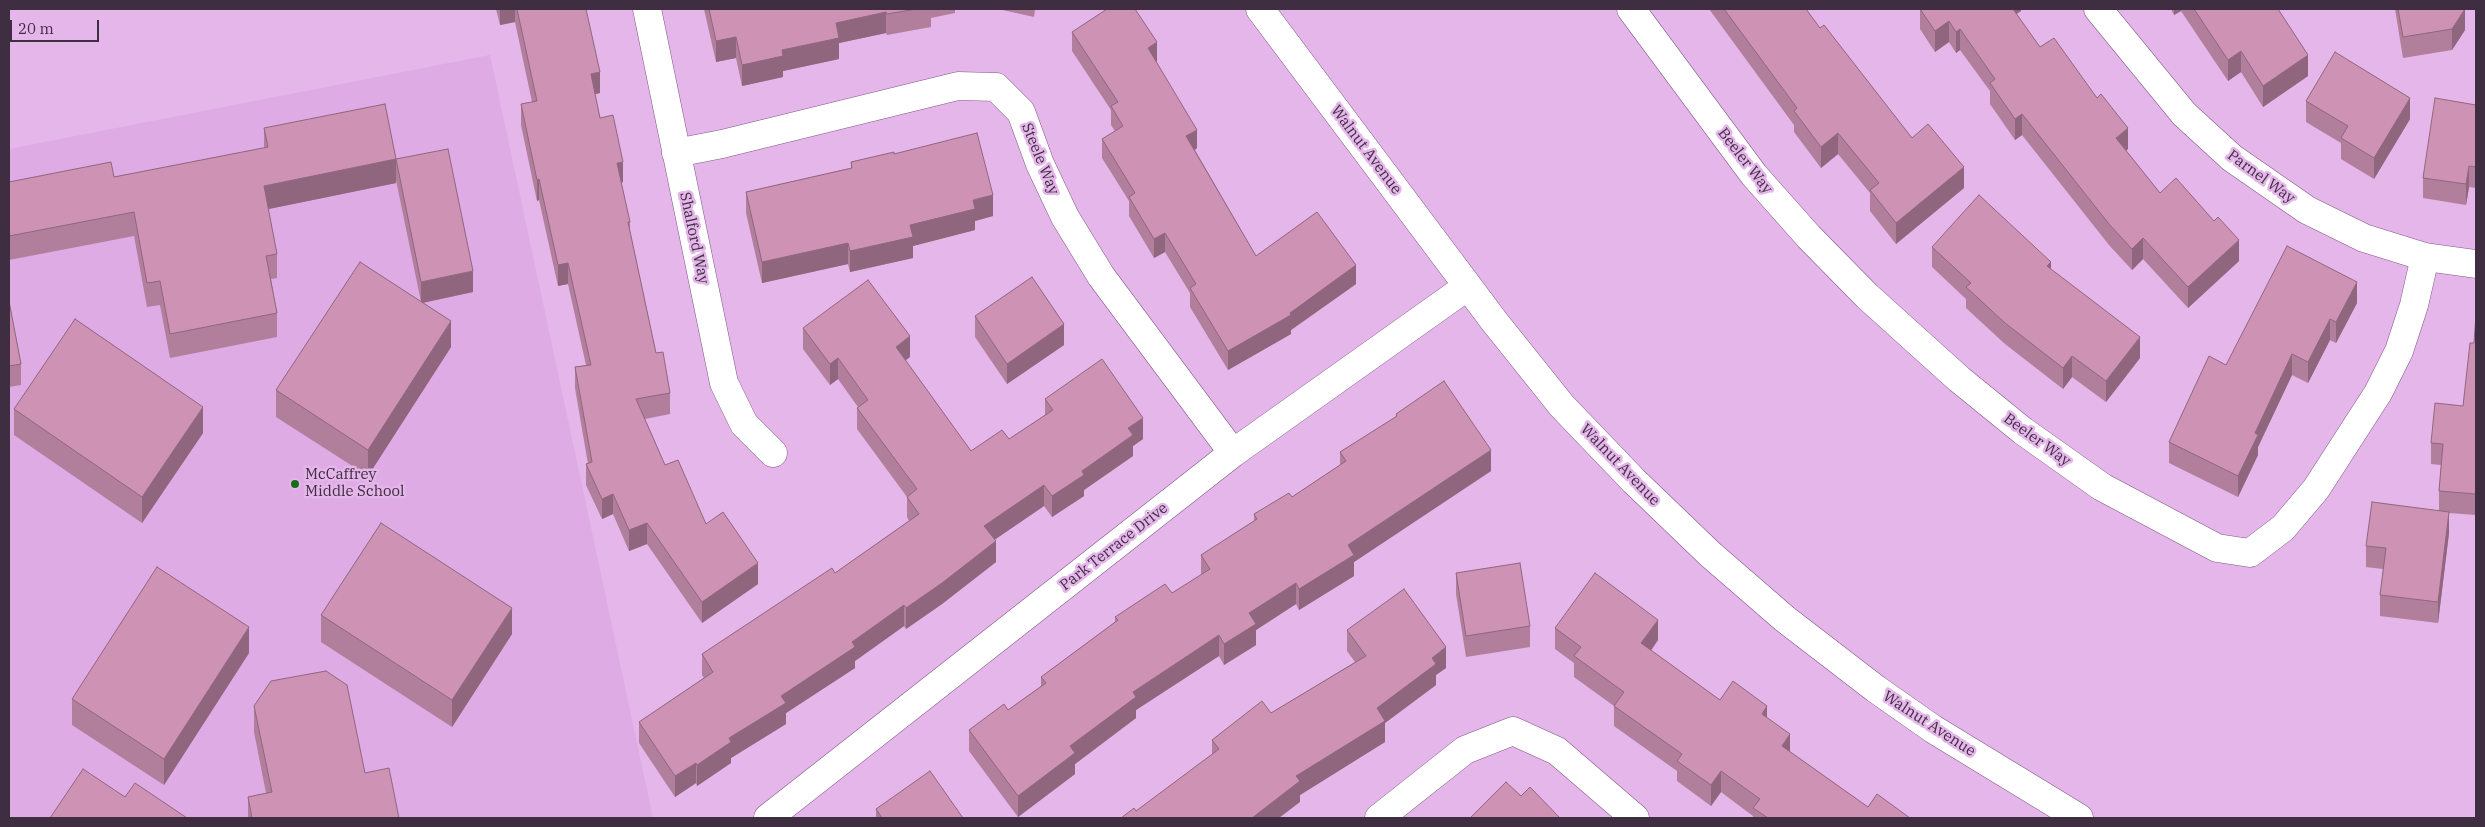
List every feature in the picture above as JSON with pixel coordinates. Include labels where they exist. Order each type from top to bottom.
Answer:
[{"type":"street","name":"Shalford Way","points":[[647,9],[724,383],[744,424],[773,453]]},
{"type":"street","name":"Walnut Avenue","points":[[1260,9],[1468,286],[1562,406],[1641,488],[1710,554],[1785,619],[1876,689],[1934,729],[2078,818]]},
{"type":"street","name":"Beeler Way","points":[[1631,9],[1754,176],[1809,237],[1867,296],[1959,380],[2023,431],[2102,486],[2216,548],[2250,553],[2283,528],[2316,489],[2378,393],[2399,351],[2414,305],[2425,256]]},
{"type":"street","name":"Parnel Way","points":[[2098,9],[2184,114],[2232,158],[2306,210],[2364,238],[2425,256],[2476,264]]},
{"type":"street","name":"Steele Way","points":[[676,152],[722,144],[958,86],[996,87],[1021,112],[1040,164],[1065,217],[1100,276],[1233,453]]},
{"type":"street","name":"Park Terrace Drive","points":[[782,814],[1233,453],[1468,286]]},
{"type":"street","points":[[1379,818],[1465,750],[1513,731],[1557,751],[1635,818]]},
{"type":"shaded area","name":"McCaffrey Middle School","points":[[490,55],[653,818],[9,818],[9,149]]},
{"type":"building","points":[[517,9],[586,9],[600,72],[591,74],[600,118],[613,115],[623,162],[617,163],[630,222],[628,222],[656,353],[663,352],[670,393],[636,399],[665,465],[678,460],[706,524],[723,512],[758,563],[702,602],[647,523],[629,530],[613,494],[602,499],[586,464],[592,462],[575,367],[591,365],[568,263],[558,265],[521,104],[537,101]]},
{"type":"building","points":[[709,9],[917,9],[887,14],[886,12],[836,23],[839,38],[782,50],[783,56],[742,65],[736,37],[716,41]]},
{"type":"building","points":[[1107,9],[1135,9],[1157,42],[1148,48],[1197,130],[1186,136],[1256,256],[1317,212],[1356,265],[1290,313],[1291,315],[1228,351],[1190,288],[1196,284],[1165,233],[1154,239],[1129,197],[1135,193],[1102,139],[1123,126],[1111,106],[1118,102],[1072,32]]},
{"type":"building","points":[[1724,9],[1806,9],[1820,28],[1824,25],[1912,138],[1928,124],[1964,167],[1896,223],[1870,190],[1879,183],[1838,133],[1821,147],[1794,111],[1797,108]]},
{"type":"building","points":[[1920,9],[2013,9],[2040,47],[2054,38],[2097,98],[2101,94],[2128,128],[2116,138],[2160,193],[2176,178],[2214,221],[2218,217],[2239,240],[2188,287],[2143,238],[2132,249],[2109,224],[2022,114],[2015,119],[1990,83],[1995,79],[1960,29],[1956,32],[1949,21],[1935,31]]},
{"type":"building","points":[[2194,9],[2278,9],[2308,55],[2263,86],[2241,51],[2228,60]]},
{"type":"building","points":[[2398,9],[2465,9],[2452,29],[2403,37]]},
{"type":"building","points":[[2335,52],[2410,98],[2374,158],[2341,138],[2348,126],[2306,101]]},
{"type":"building","points":[[2435,98],[2476,105],[2476,167],[2469,166],[2466,184],[2423,178]]},
{"type":"building","points":[[385,104],[396,159],[264,186],[277,254],[266,256],[277,313],[170,334],[160,281],[147,283],[134,212],[9,236],[9,182],[111,162],[114,177],[268,147],[264,128]]},
{"type":"building","points":[[977,133],[993,195],[973,200],[975,209],[910,225],[913,237],[850,251],[848,243],[762,262],[746,192],[852,168],[851,162],[894,152],[894,154]]},
{"type":"building","points":[[448,149],[473,271],[421,282],[396,159]]},
{"type":"building","points":[[1979,195],[2051,262],[2047,266],[2140,337],[2106,381],[2072,356],[2063,368],[2005,323],[1966,287],[1971,283],[1932,247]]},
{"type":"building","points":[[2287,246],[2357,282],[2336,322],[2330,319],[2308,362],[2292,354],[2255,433],[2258,435],[2238,476],[2169,442],[2209,356],[2226,365]]},
{"type":"building","points":[[360,262],[451,321],[368,450],[276,390]]},
{"type":"building","points":[[1032,277],[1064,324],[1007,364],[975,316]]},
{"type":"building","points":[[868,280],[910,336],[896,347],[971,451],[1002,430],[1009,439],[1053,410],[1045,399],[1102,359],[1143,418],[1128,428],[1133,435],[1082,471],[1084,475],[1052,496],[1044,485],[984,526],[996,541],[942,583],[906,608],[904,605],[852,642],[855,647],[781,696],[786,703],[729,738],[731,742],[697,765],[696,763],[675,776],[639,722],[713,672],[702,654],[832,568],[835,573],[919,514],[907,497],[917,489],[857,408],[868,400],[838,358],[830,364],[803,328]]},
{"type":"building","points":[[9,301],[21,364],[9,366]]},
{"type":"building","points":[[2476,316],[2476,494],[2439,491],[2443,444],[2431,443],[2435,403],[2463,406],[2470,343],[2474,343]]},
{"type":"building","points":[[75,319],[203,407],[142,497],[14,409]]},
{"type":"building","points":[[1444,381],[1491,450],[1348,545],[1354,555],[1299,589],[1296,583],[1249,613],[1256,624],[1224,644],[1219,635],[1133,692],[1136,697],[1070,746],[1075,753],[1018,796],[969,730],[1004,704],[1008,710],[1046,683],[1041,677],[1118,620],[1115,617],[1165,584],[1172,593],[1210,569],[1201,555],[1257,519],[1254,514],[1289,493],[1292,497],[1346,461],[1340,452],[1397,416],[1396,414]]},
{"type":"building","points":[[2372,502],[2449,512],[2438,602],[2380,595],[2386,548],[2366,546]]},
{"type":"building","points":[[381,523],[512,608],[452,700],[321,615]]},
{"type":"building","points":[[1520,563],[1530,626],[1466,636],[1456,573]]},
{"type":"building","points":[[157,567],[249,627],[164,759],[72,699]]},
{"type":"building","points":[[1595,573],[1658,620],[1641,643],[1720,700],[1733,681],[1767,706],[1762,714],[1790,734],[1782,746],[1868,807],[1877,794],[1910,818],[1768,818],[1753,808],[1760,799],[1721,771],[1711,785],[1677,761],[1682,754],[1614,706],[1624,692],[1574,656],[1581,647],[1555,628]]},
{"type":"building","points":[[1404,589],[1446,647],[1432,658],[1436,664],[1377,708],[1385,721],[1296,776],[1300,781],[1252,818],[1121,818],[1134,808],[1136,811],[1219,749],[1212,740],[1262,701],[1271,713],[1366,656],[1347,630]]},
{"type":"building","points":[[326,671],[347,685],[365,773],[389,768],[399,818],[252,818],[248,797],[272,792],[254,706],[271,681]]},
{"type":"building","points":[[83,769],[125,797],[135,783],[187,818],[50,818]]},
{"type":"building","points":[[930,771],[963,818],[882,818],[876,809]]},
{"type":"building","points":[[1506,782],[1521,796],[1530,787],[1560,818],[1470,818]]},
{"type":"place","name":"McCaffrey Middle School","points":[[295,484]]}]
